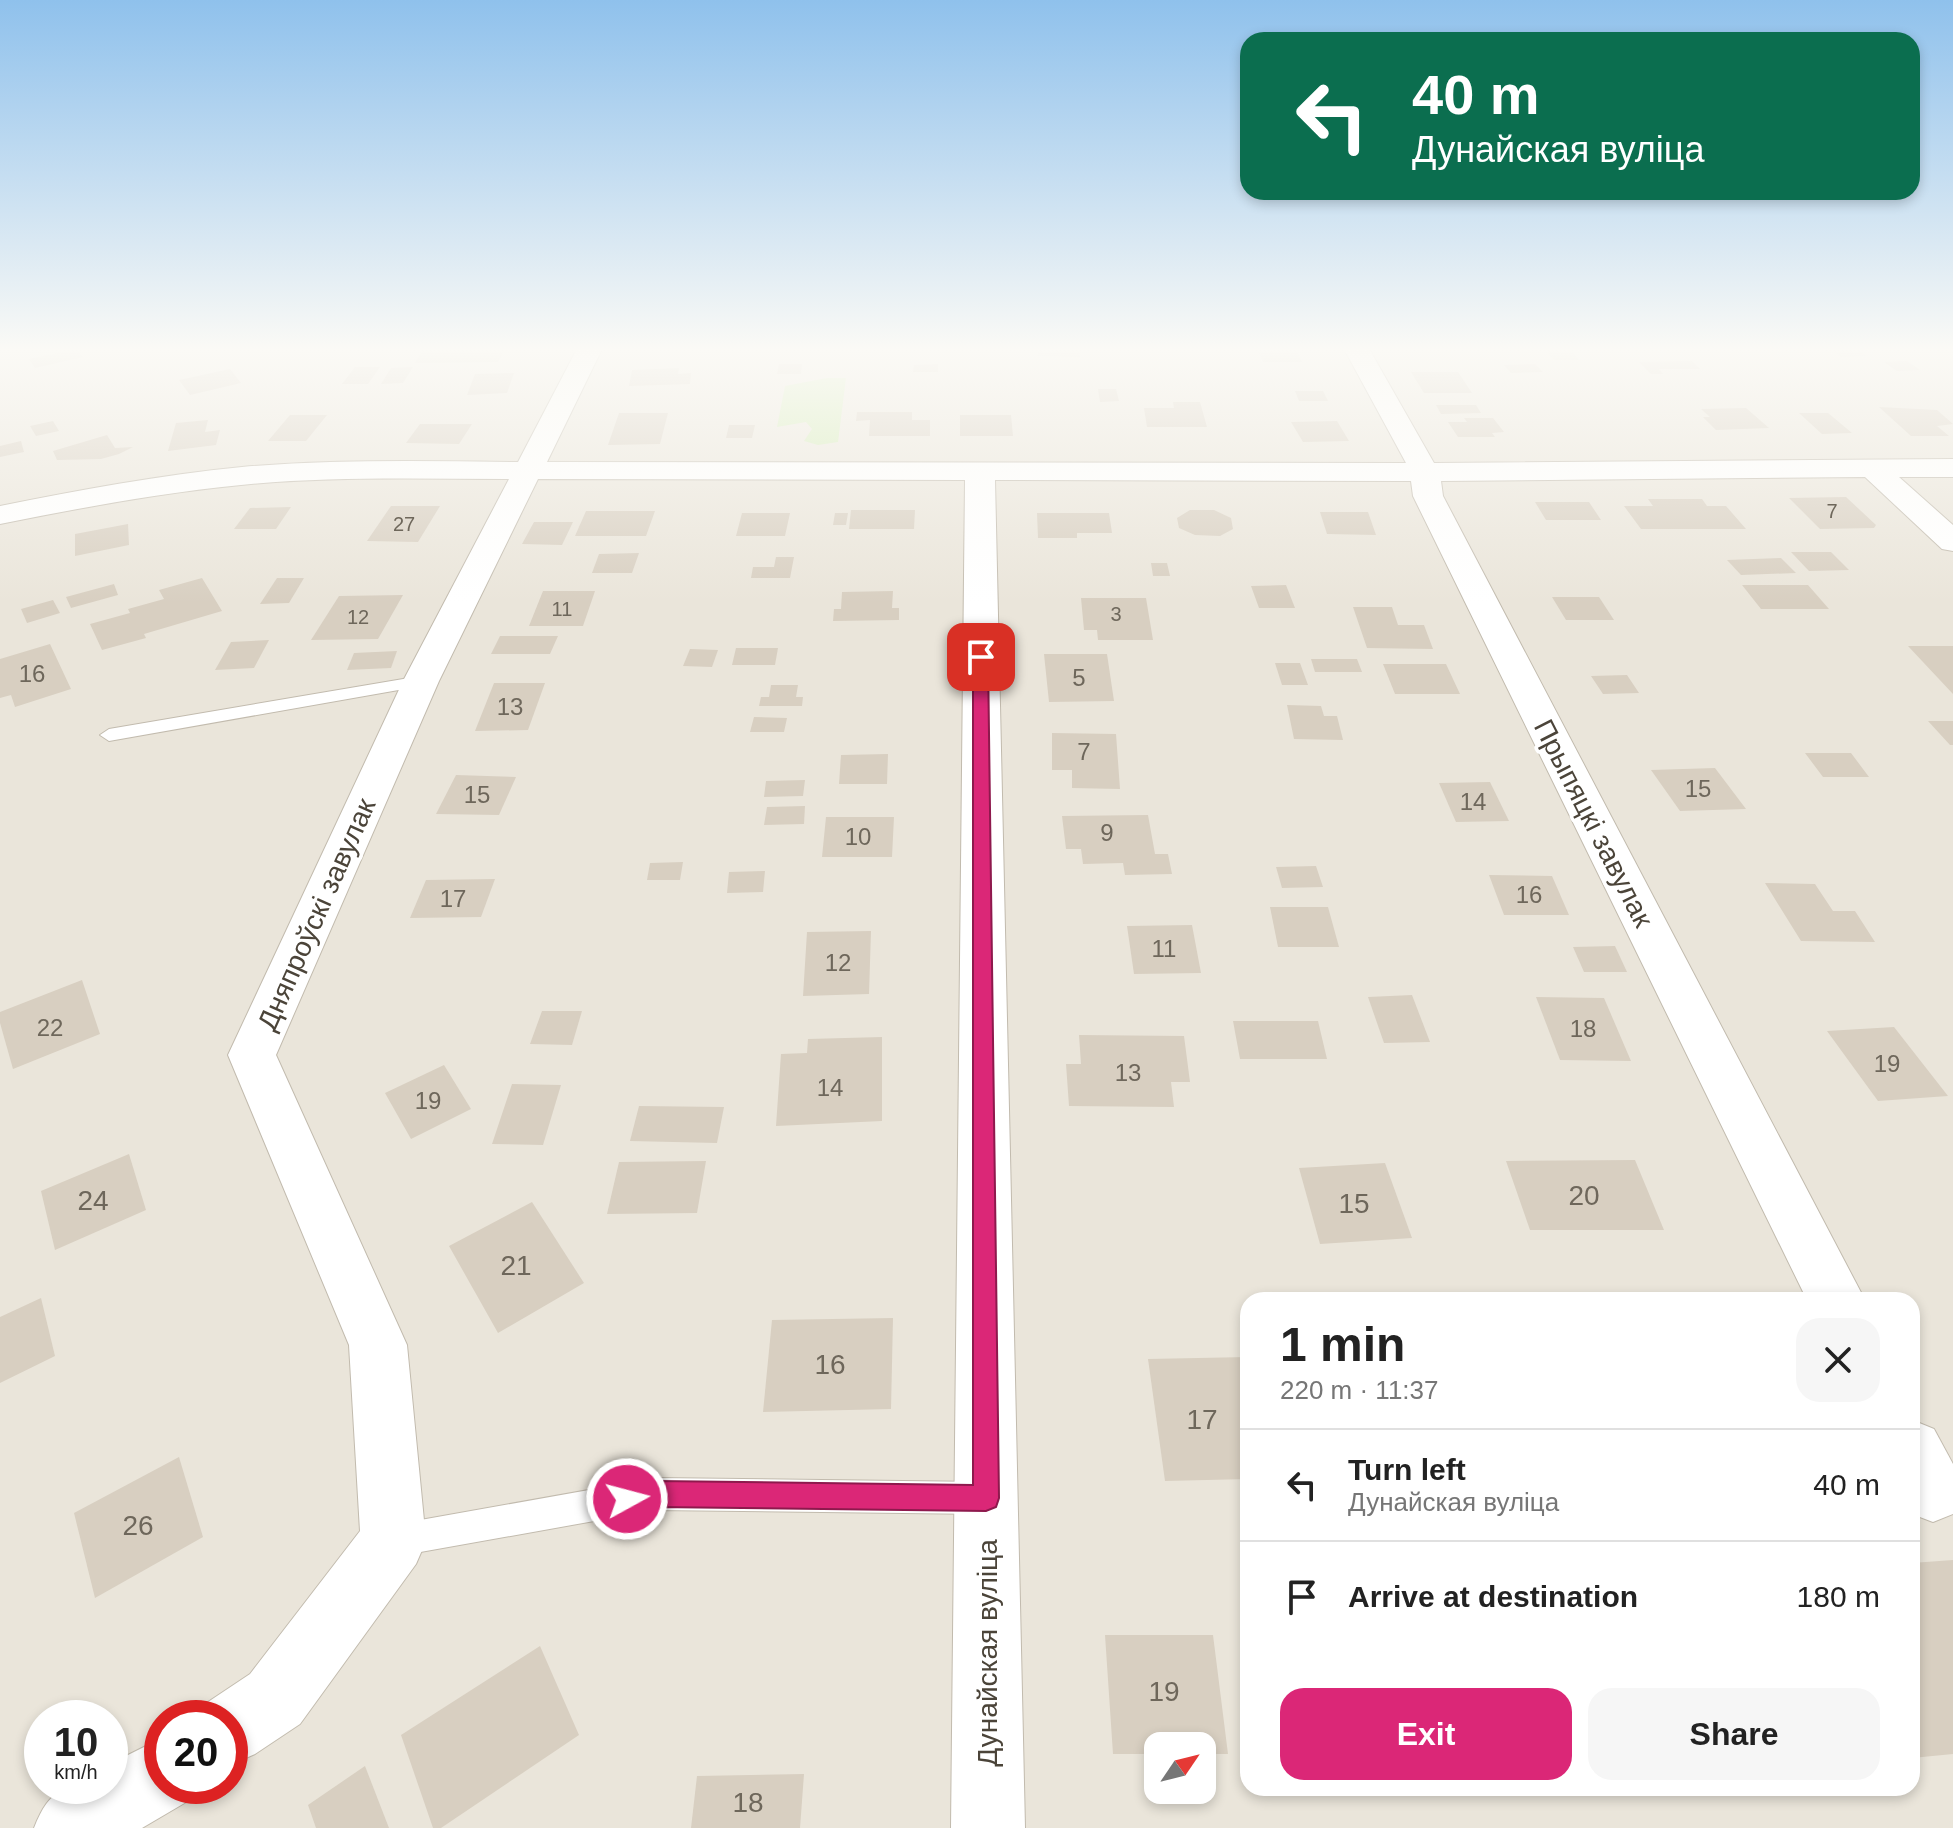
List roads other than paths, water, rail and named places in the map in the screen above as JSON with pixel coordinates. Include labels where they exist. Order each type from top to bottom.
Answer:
[{"type":"street","name":"Дняпроўскі завулак","points":[[393,1541],[378,1345],[252,1055],[421,681],[546,432]]},
{"type":"street","name":"Прыпяцкі завулак","points":[[1403,432],[1425,472],[1428,496],[1832,1292]]},
{"type":"street","points":[[0,515],[127,490],[244,476],[403,470],[1425,472],[1953,468]]},
{"type":"street","points":[[1873,469],[1953,542]]},
{"type":"street","name":"Дунайская вуліца","points":[[980,470],[988,1828]]},
{"type":"street","points":[[248,1717],[275,1699],[393,1541]]},
{"type":"street","points":[[71,1828],[144,1785]]},
{"type":"lane","points":[[109,735],[421,681]]},
{"type":"lane","points":[[393,1541],[656,1494],[986,1498]]}]
